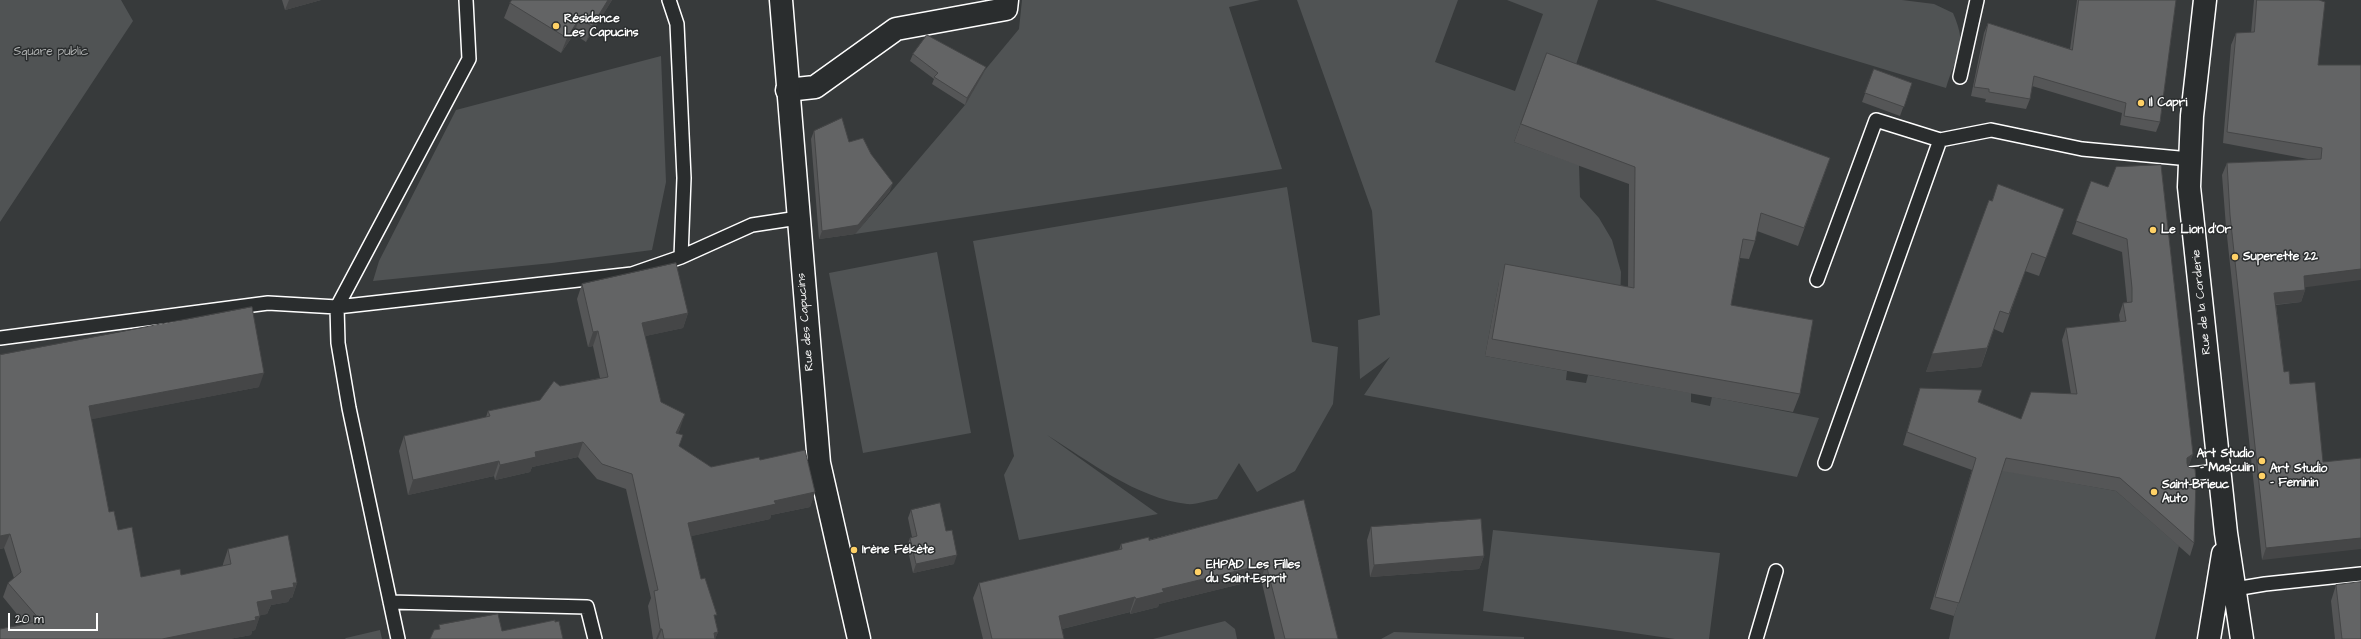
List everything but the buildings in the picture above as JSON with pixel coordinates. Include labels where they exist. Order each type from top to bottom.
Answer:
[{"type":"street","name":"Rue des Capucins","points":[[780,0],[818,462],[859,639]]},
{"type":"street","points":[[787,90],[815,87],[896,29],[1006,9],[1008,0]]},
{"type":"street","name":"Rue de la Corderie","points":[[2205,0],[2192,116],[2189,187],[2226,533],[2242,639]]},
{"type":"street","name":"Rue de la Corderie","points":[[2209,639],[2226,533]]},
{"type":"lane","points":[[398,639],[349,408],[338,343],[337,307],[470,59],[466,0]]},
{"type":"lane","points":[[669,0],[677,24],[684,178],[680,257]]},
{"type":"lane","points":[[1960,77],[1977,0]]},
{"type":"lane","points":[[1817,280],[1876,120],[1940,140],[1991,130],[2082,149],[2190,159]]},
{"type":"lane","points":[[1825,463],[1940,140]]},
{"type":"lane","points":[[0,338],[268,304],[337,307],[632,274],[680,257],[752,225],[798,218]]},
{"type":"lane","points":[[2190,474],[2219,471]]},
{"type":"lane","points":[[1756,639],[1776,571]]},
{"type":"lane","points":[[2234,589],[2265,584],[2361,574]]},
{"type":"lane","points":[[390,602],[587,607],[595,639]]},
{"type":"green space","name":"Square public","points":[[0,0],[121,0],[133,21],[0,222]]},
{"type":"green space","points":[[1022,0],[1260,0],[1229,7],[1282,169],[855,234],[965,105],[985,70],[1019,29]]},
{"type":"green space","points":[[1297,0],[1458,0],[1435,62],[1515,91],[1543,14],[1507,0],[1598,0],[1570,82],[1540,71],[1514,142],[1579,165],[1580,197],[1599,218],[1612,240],[1621,272],[1620,304],[1499,282],[1485,356],[1567,371],[1566,380],[1586,383],[1588,375],[1691,393],[1691,402],[1710,406],[1712,397],[1819,418],[1797,477],[1364,395],[1390,357],[1360,379],[1358,320],[1380,315],[1372,211]]},
{"type":"green space","points":[[1655,0],[1902,0],[1934,4],[1953,13],[1958,25],[1960,36],[1959,52],[1946,88]]},
{"type":"green space","points":[[661,56],[666,182],[652,250],[552,263],[373,281],[379,261],[456,110]]},
{"type":"green space","points":[[1287,187],[1312,342],[1338,347],[1333,404],[1295,471],[1257,492],[1239,463],[1217,499],[1187,504],[1168,500],[1131,486],[1096,467],[1047,435],[1158,514],[1019,540],[1004,475],[1014,456],[973,241]]},
{"type":"green space","points":[[937,252],[971,433],[863,453],[829,273]]},
{"type":"green space","points":[[2001,470],[2116,491],[2179,546],[2155,639],[1949,639],[1954,616]]},
{"type":"green space","points":[[1493,530],[1720,553],[1709,639],[1675,639],[1483,611]]},
{"type":"green space","points":[[1225,621],[1235,629],[1237,639],[1153,639]]},
{"type":"green space","points":[[380,630],[382,639],[345,639],[346,638]]},
{"type":"green space","points":[[1394,632],[1524,637],[1524,639],[1381,639]]},
{"type":"place","name":"Résidence Les Capucins","points":[[556,26]]},
{"type":"place","name":"Il Capri","points":[[2141,103]]},
{"type":"place","name":"Le Lion d'Or","points":[[2153,230]]},
{"type":"place","name":"Superette 22","points":[[2235,257]]},
{"type":"place","name":"Art Studio - Masculin","points":[[2262,461]]},
{"type":"place","name":"Art Studio - Feminin","points":[[2262,476]]},
{"type":"place","name":"Saint-Brieuc Auto","points":[[2154,492]]},
{"type":"place","name":"Irène Fékète","points":[[854,550]]},
{"type":"place","name":"EHPAD Les Filles du Saint-Esprit","points":[[1198,572]]}]
